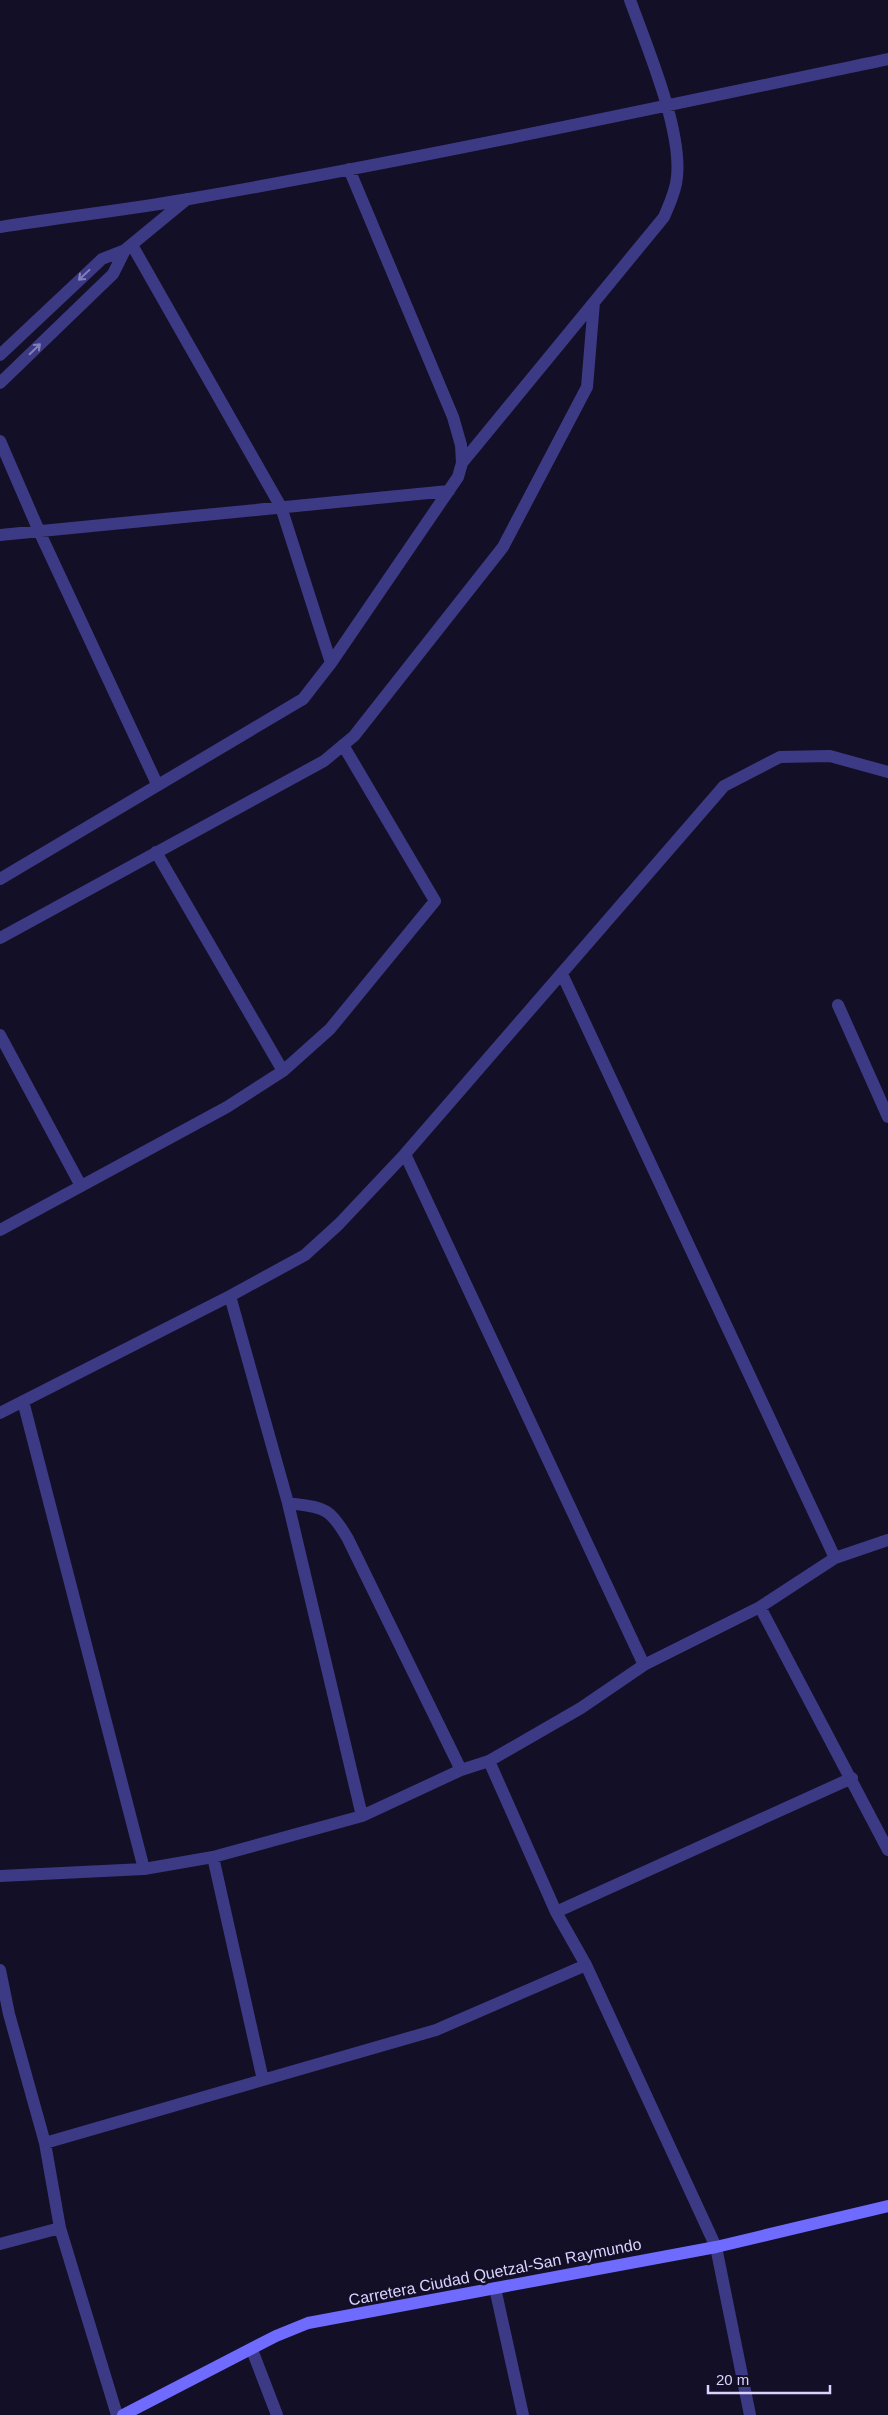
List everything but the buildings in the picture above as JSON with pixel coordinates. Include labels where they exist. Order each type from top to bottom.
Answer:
[{"type":"main road","name":"Carretera Ciudad Quetzal-San Raymundo","points":[[123,2415],[276,2336],[308,2324],[716,2247],[888,2206]]},
{"type":"street","points":[[462,463],[664,218],[671,200],[677,177],[676,146],[667,106],[630,0]]},
{"type":"street","points":[[0,226],[187,200],[667,106],[888,59]]},
{"type":"street","points":[[0,879],[303,699],[331,663],[458,477],[462,463],[461,445],[452,417],[349,169]]},
{"type":"street","points":[[0,355],[102,259],[128,248],[187,200]]},
{"type":"street","points":[[0,382],[113,274],[128,248]]},
{"type":"street","points":[[128,248],[281,507],[331,663]]},
{"type":"street","points":[[0,938],[324,761],[354,736],[503,547],[587,387],[594,302]]},
{"type":"street","points":[[0,441],[39,531],[157,784]]},
{"type":"street","points":[[0,535],[449,491]]},
{"type":"street","points":[[0,1230],[227,1107],[283,1070],[330,1028],[435,901],[343,745]]},
{"type":"street","points":[[0,1413],[230,1296],[305,1254],[339,1224],[405,1154],[724,786],[780,757],[830,756],[888,772]]},
{"type":"street","points":[[156,852],[283,1070]]},
{"type":"street","points":[[562,974],[835,1558]]},
{"type":"street","points":[[838,1005],[888,1117]]},
{"type":"street","points":[[0,1035],[82,1186]]},
{"type":"street","points":[[405,1154],[644,1664]]},
{"type":"street","points":[[230,1296],[288,1504],[362,1816]]},
{"type":"street","points":[[23,1402],[144,1869]]},
{"type":"street","points":[[288,1504],[317,1507],[334,1516],[348,1539],[461,1770]]},
{"type":"street","points":[[0,1876],[144,1869],[213,1857],[362,1816],[461,1770],[488,1761],[581,1708],[644,1664],[760,1607],[835,1558],[888,1540]]},
{"type":"street","points":[[760,1607],[852,1778],[888,1850]]},
{"type":"street","points":[[488,1761],[556,1912],[586,1965],[716,2247],[750,2415]]},
{"type":"street","points":[[556,1912],[852,1778]]},
{"type":"street","points":[[213,1857],[263,2080]]},
{"type":"street","points":[[45,2143],[436,2030],[586,1965]]},
{"type":"street","points":[[0,1970],[4,2015],[45,2143],[60,2228],[117,2415]]},
{"type":"street","points":[[0,2244],[60,2228]]},
{"type":"street","points":[[495,2288],[523,2415]]},
{"type":"street","points":[[252,2350],[278,2415]]}]
